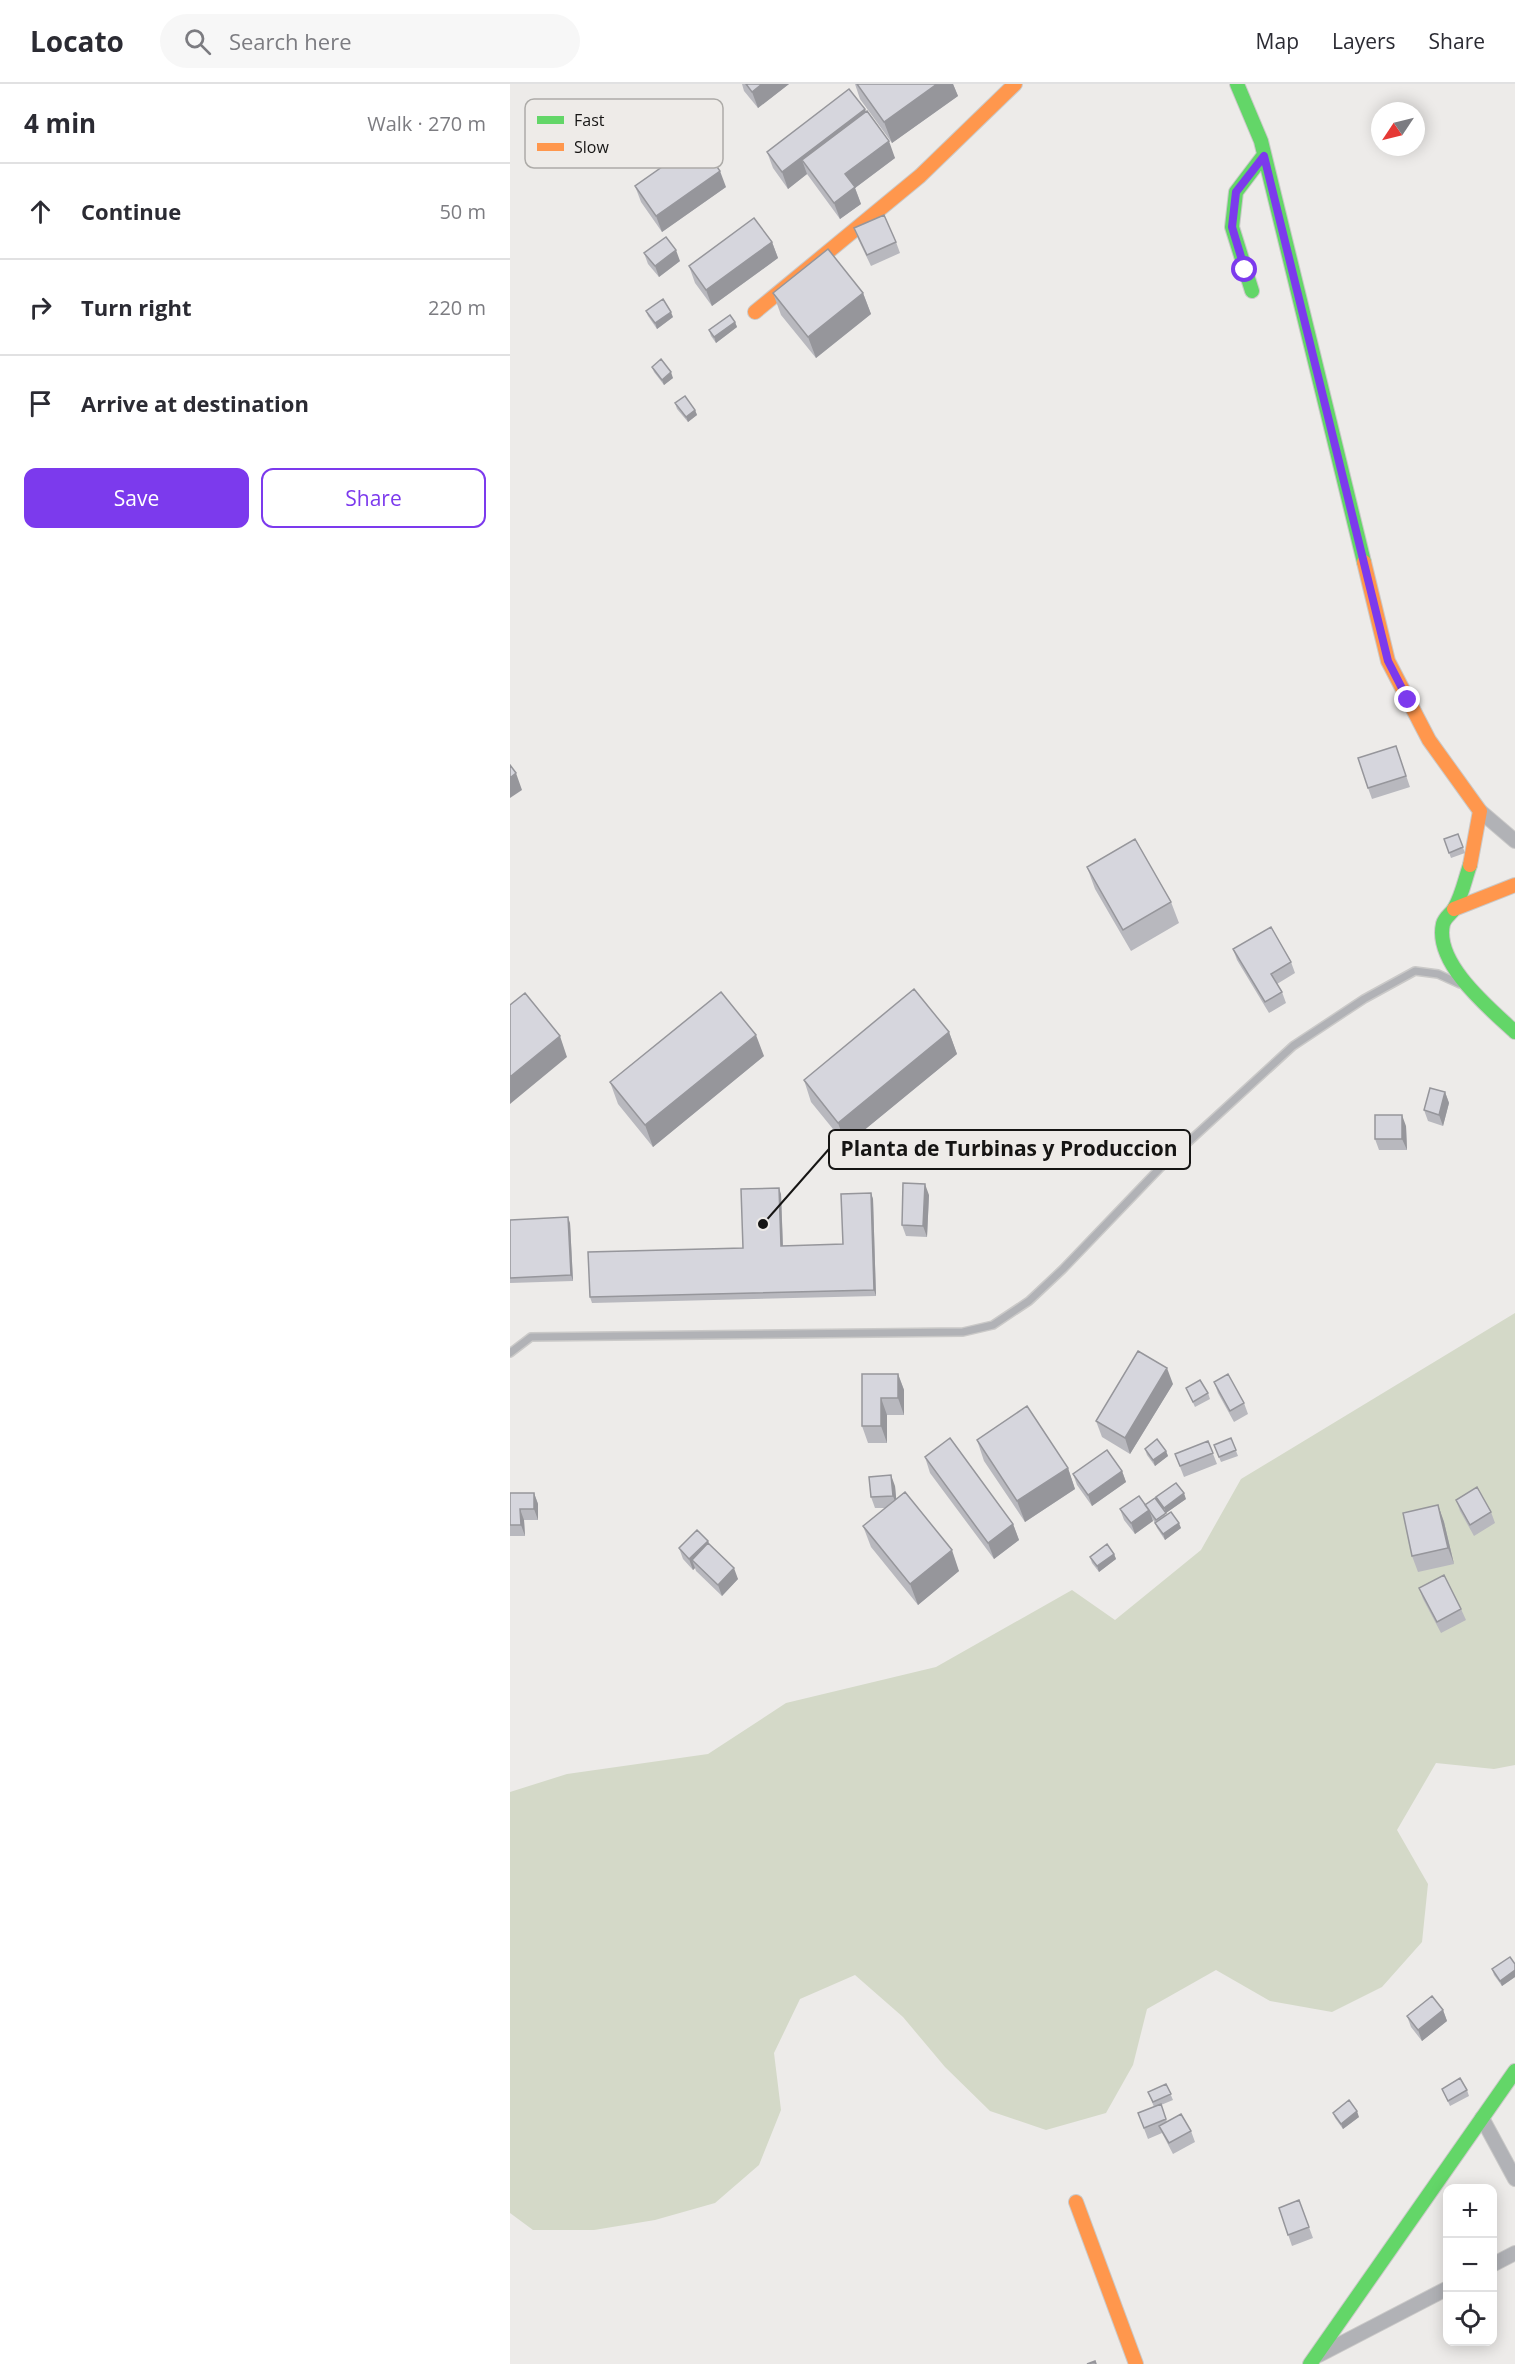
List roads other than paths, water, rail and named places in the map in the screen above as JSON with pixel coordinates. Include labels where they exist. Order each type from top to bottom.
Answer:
[{"type":"street","points":[[755,312],[920,176],[1015,84]]},
{"type":"street","points":[[1237,84],[1261,141],[1388,661],[1429,740],[1480,811],[1515,841]]},
{"type":"street","points":[[1252,291],[1232,227],[1236,192],[1264,156]]},
{"type":"street","points":[[1480,811],[1470,865],[1454,909],[1444,920],[1441,937],[1446,952],[1470,989],[1515,1032]]},
{"type":"street","points":[[1454,909],[1515,885]]},
{"type":"street","points":[[1313,2360],[1515,2071]]},
{"type":"street","points":[[1482,2118],[1515,2179]]},
{"type":"street","points":[[1076,2202],[1136,2364]]},
{"type":"street","points":[[1497,2262],[1515,2253]]},
{"type":"street","points":[[1313,2360],[1443,2291]]},
{"type":"lane","points":[[510,1353],[531,1336],[951,1333],[993,1325],[1037,1293],[1160,1167],[1293,1046],[1364,999],[1415,971],[1438,974],[1470,989]]},
{"type":"place","name":"Planta de Turbinas y Produccion","points":[[763,1224]]}]
